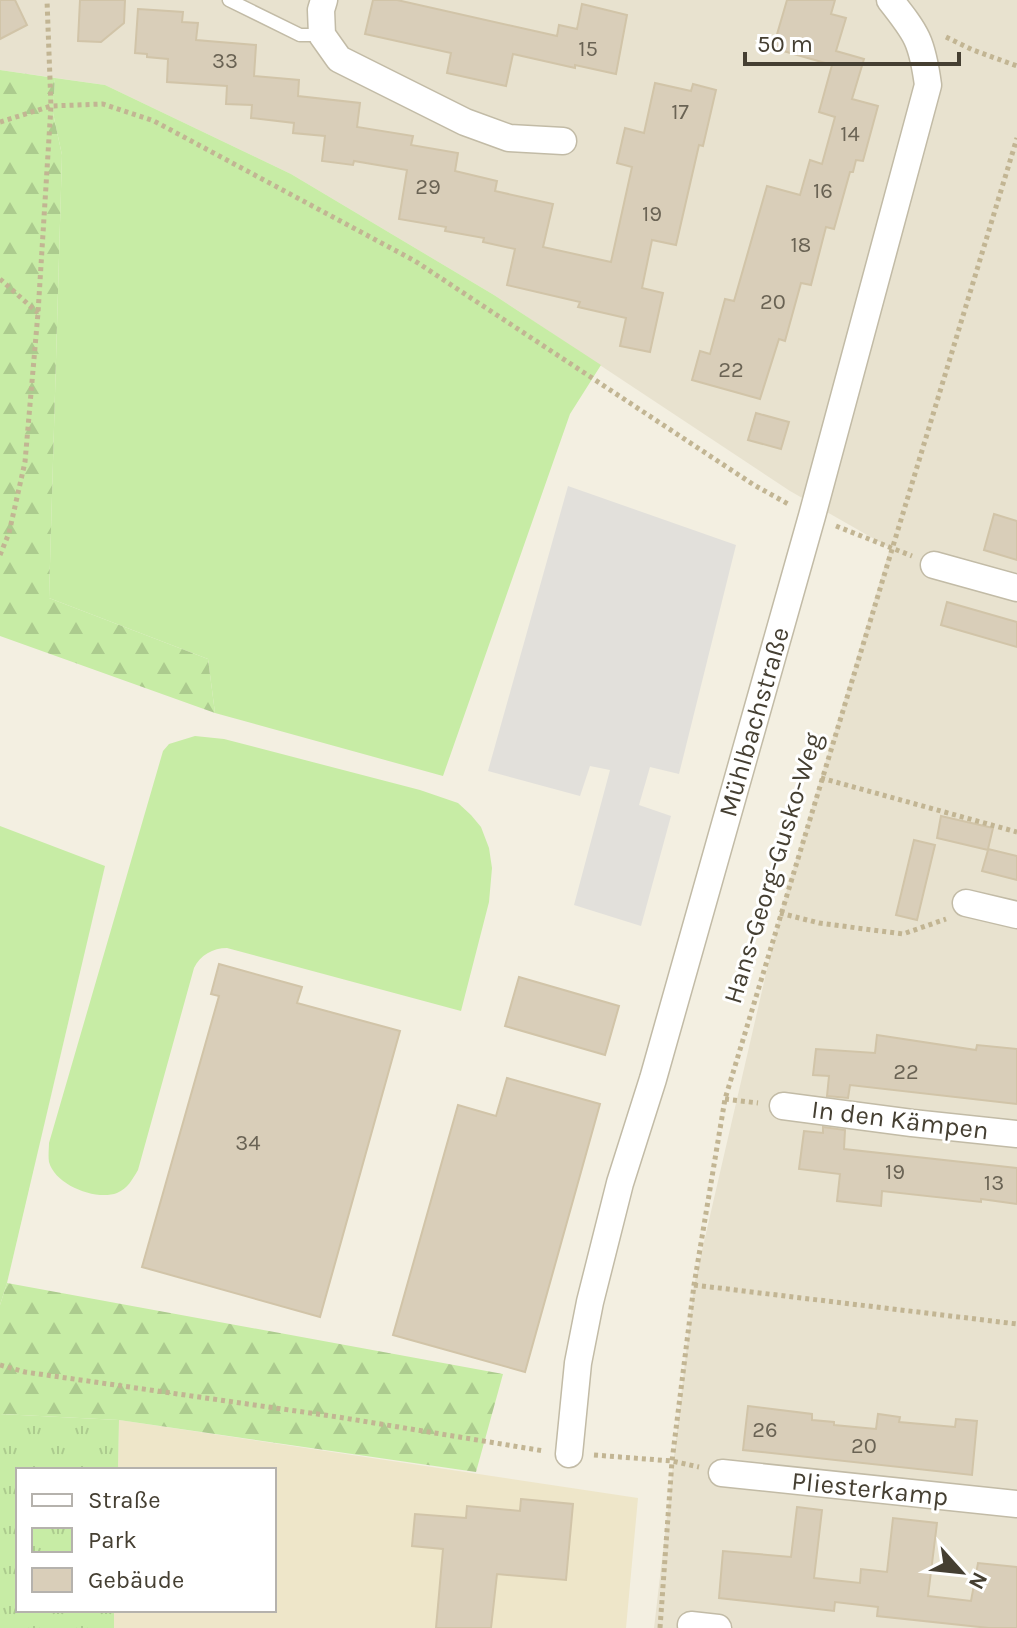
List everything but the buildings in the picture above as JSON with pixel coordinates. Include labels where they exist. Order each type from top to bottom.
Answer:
[{"type":"street","points":[[324,0],[321,10],[322,35],[339,59],[465,122],[509,138],[563,141]]},
{"type":"street","name":"Mühlbachstraße","points":[[569,1454],[578,1363],[620,1183],[653,1079],[812,516],[928,85],[924,56],[915,31],[890,0]]},
{"type":"street","points":[[934,565],[1017,588]]},
{"type":"street","points":[[975,905],[1017,915]]},
{"type":"street","name":"In den Kämpen","points":[[783,1106],[1017,1134]]},
{"type":"street","name":"Pliesterkamp","points":[[722,1473],[1017,1504]]},
{"type":"street","points":[[691,1625],[718,1628]]},
{"type":"lane","points":[[229,0],[300,35],[322,35]]},
{"type":"path","points":[[0,555],[9,533],[25,462],[38,313],[51,106],[47,0]]},
{"type":"path","points":[[915,31],[930,29],[973,50],[1017,66]]},
{"type":"path","points":[[0,122],[51,106],[103,104],[154,121],[415,261],[754,485],[812,516],[934,565]]},
{"type":"path","name":"Hans-Georg-Gusko-Weg","points":[[660,1628],[672,1461],[694,1285],[725,1099],[1017,138]]},
{"type":"path","points":[[0,279],[38,313]]},
{"type":"path","points":[[821,778],[1017,832]]},
{"type":"path","points":[[780,913],[819,923],[903,934],[975,905]]},
{"type":"path","points":[[694,1285],[1017,1324]]},
{"type":"path","points":[[0,1365],[25,1372],[569,1454],[672,1461]]},
{"type":"shaded area","points":[[0,0],[1017,0],[1017,1628],[654,1628],[694,1285],[780,913],[890,548],[790,491],[494,295],[291,174],[105,85],[0,70]]},
{"type":"shaded area","points":[[568,486],[736,545],[679,774],[650,767],[639,805],[671,816],[641,926],[574,905],[610,770],[590,766],[580,796],[488,771]]},
{"type":"shaded area","points":[[119,1420],[638,1498],[626,1628],[114,1628],[114,1612],[276,1612],[276,1468],[118,1468]]},
{"type":"green space","points":[[0,70],[55,78],[53,113],[62,155],[49,598],[208,659],[215,713],[0,636]]},
{"type":"green space","points":[[55,78],[105,85],[291,174],[494,295],[601,365],[570,414],[443,776],[215,713],[208,659],[49,598],[62,155],[53,113]]},
{"type":"green space","points":[[195,736],[224,739],[420,790],[458,803],[481,827],[489,848],[492,868],[489,902],[461,1011],[227,948],[203,956],[194,968],[138,1170],[127,1186],[117,1193],[88,1193],[59,1178],[49,1162],[49,1143],[163,751],[169,744]]},
{"type":"green space","points":[[0,826],[105,866],[0,1305]]},
{"type":"green space","points":[[7,1283],[503,1374],[476,1472],[119,1420],[0,1414],[0,1305]]},
{"type":"green space","points":[[0,1414],[119,1420],[118,1468],[16,1468],[16,1612],[114,1612],[114,1628],[0,1628]]}]
